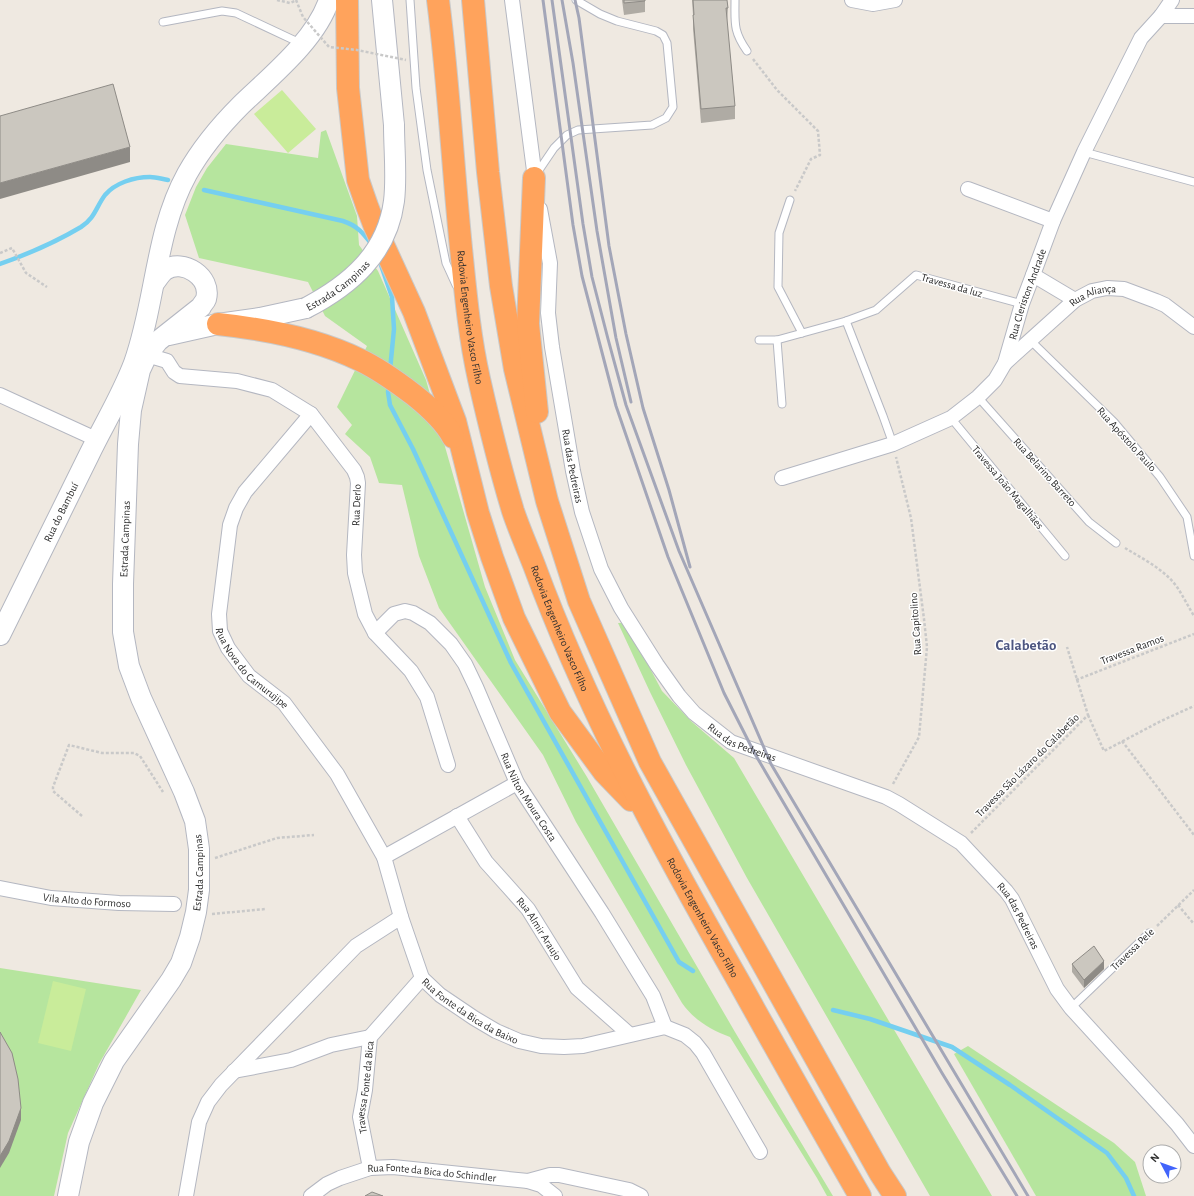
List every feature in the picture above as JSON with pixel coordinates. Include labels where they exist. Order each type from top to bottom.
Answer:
[{"type":"highway","points":[[348,0],[348,88],[358,180],[375,227],[417,319],[455,421],[478,513],[514,618],[560,712],[604,772],[646,815]]},
{"type":"highway","name":"Rodovia Engenheiro Vasco Filho","points":[[438,0],[442,28],[455,194],[467,307],[478,376],[514,511],[547,602],[614,753],[705,924],[860,1195]]},
{"type":"highway","points":[[473,0],[488,172],[501,286],[515,369],[547,501],[579,601],[650,762],[894,1196]]},
{"type":"highway","points":[[534,178],[528,324],[547,501]]},
{"type":"highway","points":[[218,324],[245,327],[301,339],[329,347],[360,360],[399,384],[429,407],[450,431],[466,461]]},
{"type":"main road","points":[[155,282],[164,233],[172,210],[187,175],[203,149],[239,107],[282,66],[302,44],[317,26],[327,8],[329,0]]},
{"type":"main road","name":"Estrada Campinas","points":[[68,1196],[79,1142],[85,1123],[103,1081],[114,1060],[172,980],[181,964],[196,915],[199,890],[199,862],[195,821],[184,792],[141,698],[129,666],[123,632],[123,584],[128,444],[132,410],[140,370],[147,355],[158,341],[165,336],[218,324],[260,318],[306,308],[344,286],[363,267],[379,246],[389,225],[394,201],[394,125],[382,0]]},
{"type":"main road","points":[[155,282],[165,270],[181,267],[190,269],[198,274],[204,281],[206,291],[206,300],[201,307],[165,336]]},
{"type":"main road","name":"Rua do Bambuí","points":[[0,635],[122,391],[142,340],[155,282]]},
{"type":"main road","points":[[99,436],[110,426],[122,431],[128,444]]},
{"type":"street","name":"Rua das Pedreiras","points":[[512,0],[534,178],[550,263],[548,313],[559,393],[582,512],[601,569],[621,608],[679,696],[694,713],[731,742],[886,797],[900,804],[961,843],[1012,899],[1057,989],[1071,1008],[1177,1124],[1194,1146]]},
{"type":"street","points":[[852,0],[873,4],[894,0]]},
{"type":"street","name":"Rua Cleriston Andrade","points":[[782,478],[893,444],[951,418],[978,397],[995,380],[1005,363],[1022,304],[1053,221],[1084,152],[1141,38],[1161,16],[1172,0]]},
{"type":"street","points":[[1161,16],[1194,16]]},
{"type":"street","points":[[968,190],[1053,221]]},
{"type":"street","points":[[1033,275],[1075,300]]},
{"type":"street","name":"Rua Aliança","points":[[1005,363],[1075,300],[1092,292],[1107,288],[1124,289],[1165,305],[1194,327]]},
{"type":"street","name":"Rua Derlo","points":[[147,355],[168,361],[174,372],[180,376],[237,381],[272,390],[311,414],[354,470],[358,483],[354,573],[365,614],[375,633],[411,671],[427,697],[448,765]]},
{"type":"street","points":[[0,395],[99,436]]},
{"type":"street","name":"Rua Nova do Camurujipe","points":[[311,414],[245,492],[236,508],[230,525],[219,614],[220,631],[228,648],[249,676],[284,703],[337,774],[384,857],[401,917]]},
{"type":"street","name":"Rua Nilton Moura Costa","points":[[375,633],[394,614],[405,611],[413,612],[440,632],[451,644],[465,664],[517,783],[602,913],[653,996],[665,1027]]},
{"type":"street","points":[[384,857],[517,783]]},
{"type":"street","name":"Rua Almir Araujo","points":[[457,816],[486,862],[528,909],[577,988],[630,1034]]},
{"type":"street","name":"Vila Alto do Formoso","points":[[0,888],[51,898],[119,903],[174,904]]},
{"type":"street","points":[[186,1196],[199,1122],[208,1102],[234,1071],[356,946],[401,917]]},
{"type":"street","name":"Rua Fonte da Bica da Baixo","points":[[401,917],[422,978],[440,995],[474,1018],[496,1031],[519,1041],[541,1046],[583,1046],[665,1027]]},
{"type":"street","name":"Travessa Fonte da Bica","points":[[370,1168],[360,1117],[365,1090],[370,1037],[422,978]]},
{"type":"street","points":[[665,1027],[685,1035],[703,1053],[760,1152]]},
{"type":"street","points":[[234,1071],[291,1060],[331,1045],[370,1037]]},
{"type":"street","name":"Rua Fonte da Bica do Schindler","points":[[312,1196],[327,1184],[340,1178],[370,1168],[393,1167],[528,1181],[541,1185],[555,1196]]},
{"type":"street","points":[[528,1181],[550,1175],[559,1175],[629,1190],[641,1196]]},
{"type":"lane","points":[[410,0],[416,88],[427,170],[446,263],[467,307]]},
{"type":"lane","points":[[534,178],[554,148],[567,135],[578,130],[652,125],[666,118],[673,107],[667,43],[662,35],[656,31],[616,21],[600,14],[576,0]]},
{"type":"lane","points":[[735,0],[735,25],[738,38],[747,51]]},
{"type":"lane","points":[[163,22],[229,11],[302,44]]},
{"type":"lane","points":[[1084,152],[1194,182]]},
{"type":"lane","points":[[790,200],[779,233],[778,287],[802,333]]},
{"type":"lane","name":"Travessa da luz","points":[[758,340],[777,340],[846,321],[876,310],[916,275],[1022,304]]},
{"type":"lane","points":[[846,321],[893,444]]},
{"type":"lane","points":[[777,340],[782,404]]},
{"type":"lane","name":"Rua Apóstolo Paulo","points":[[1030,340],[1114,422],[1191,516],[1194,556]]},
{"type":"lane","name":"Rua Belarino Barreto","points":[[978,397],[1089,522],[1116,542]]},
{"type":"lane","name":"Travessa João Magalhães","points":[[951,418],[1065,556]]},
{"type":"lane","name":"Travessa Pele","points":[[1071,1008],[1149,933]]},
{"type":"path","points":[[277,0],[290,3],[297,0],[303,17],[329,47],[356,50],[406,60]]},
{"type":"path","points":[[747,51],[777,90],[818,131],[820,155],[811,160],[790,200]]},
{"type":"path","points":[[0,253],[12,248],[26,273],[47,287]]},
{"type":"path","name":"Rua Capitolino","points":[[886,797],[919,737],[926,647],[924,618],[911,518],[893,444]]},
{"type":"path","points":[[1116,542],[1165,574],[1176,586],[1194,616]]},
{"type":"path","name":"Travessa Ramos","points":[[1076,680],[1194,634]]},
{"type":"path","name":"Travessa São Lázaro do Calabetão","points":[[961,843],[1088,716],[1067,647]]},
{"type":"path","points":[[1088,716],[1104,751],[1194,706]]},
{"type":"path","points":[[1122,741],[1194,835]]},
{"type":"path","points":[[82,816],[53,791],[53,787],[69,745],[102,753],[134,753],[140,756],[163,793]]},
{"type":"path","points":[[199,862],[277,838],[314,835]]},
{"type":"path","name":"Travessa Pele","points":[[1149,933],[1194,890]]},
{"type":"path","points":[[1178,905],[1194,924]]},
{"type":"path","points":[[196,915],[266,909]]},
{"type":"green space","points":[[282,90],[316,129],[288,153],[254,114]]},
{"type":"green space","points":[[326,130],[357,216],[359,245],[378,271],[426,380],[485,587],[515,660],[587,777],[735,1032],[833,1196],[827,1196],[730,1037],[703,1024],[682,1003],[576,822],[543,755],[439,608],[419,556],[402,485],[379,483],[370,457],[345,434],[352,425],[337,407],[367,346],[325,316],[308,282],[199,258],[185,215],[196,187],[207,168],[226,144],[318,158],[321,132]]},
{"type":"green space","points":[[618,623],[626,623],[662,691],[692,722],[734,758],[992,1196],[930,1196],[747,878],[686,765]]},
{"type":"green space","points":[[0,968],[141,990],[99,1064],[68,1133],[54,1196],[0,1196]]},
{"type":"green space","points":[[53,981],[86,989],[71,1051],[38,1043]]},
{"type":"green space","points":[[968,1046],[1114,1143],[1135,1162],[1146,1196],[1036,1196],[954,1054]]},
{"type":"building","points":[[624,0],[645,0],[645,1],[624,3]]},
{"type":"building","points":[[693,0],[727,0],[728,8],[726,8],[735,106],[701,109]]},
{"type":"building","points":[[113,84],[130,147],[0,183],[0,116]]},
{"type":"building","points":[[1094,946],[1104,961],[1084,980],[1072,964]]},
{"type":"building","points":[[0,1032],[12,1053],[18,1079],[21,1108],[9,1141],[0,1156]]},
{"type":"building","points":[[372,1192],[383,1196],[365,1196]]},
{"type":"waterway","points":[[0,264],[62,238],[86,224],[105,195],[119,184],[144,177],[154,177],[168,180]]},
{"type":"waterway","points":[[204,190],[343,221],[360,230],[373,246]]},
{"type":"waterway","points":[[381,265],[392,297],[394,329],[390,370]]},
{"type":"waterway","points":[[389,385],[388,392],[390,405],[413,449],[511,663],[679,962],[693,971]]},
{"type":"waterway","points":[[833,1010],[870,1019],[952,1047],[1010,1085],[1107,1153],[1126,1178],[1134,1196]]},
{"type":"railway","points":[[543,0],[573,225],[582,276],[616,406],[668,557],[724,693],[755,754],[942,1073],[1017,1196]]},
{"type":"railway","points":[[552,0],[583,224],[592,277],[626,405],[679,551],[771,764],[1028,1196]]},
{"type":"railway","points":[[562,0],[573,63],[597,231],[616,338],[631,402]]},
{"type":"railway","points":[[575,0],[579,18],[609,246],[626,334],[643,408],[669,490],[690,567]]},
{"type":"district","name":"Calabetão","points":[[1026,645]]}]
